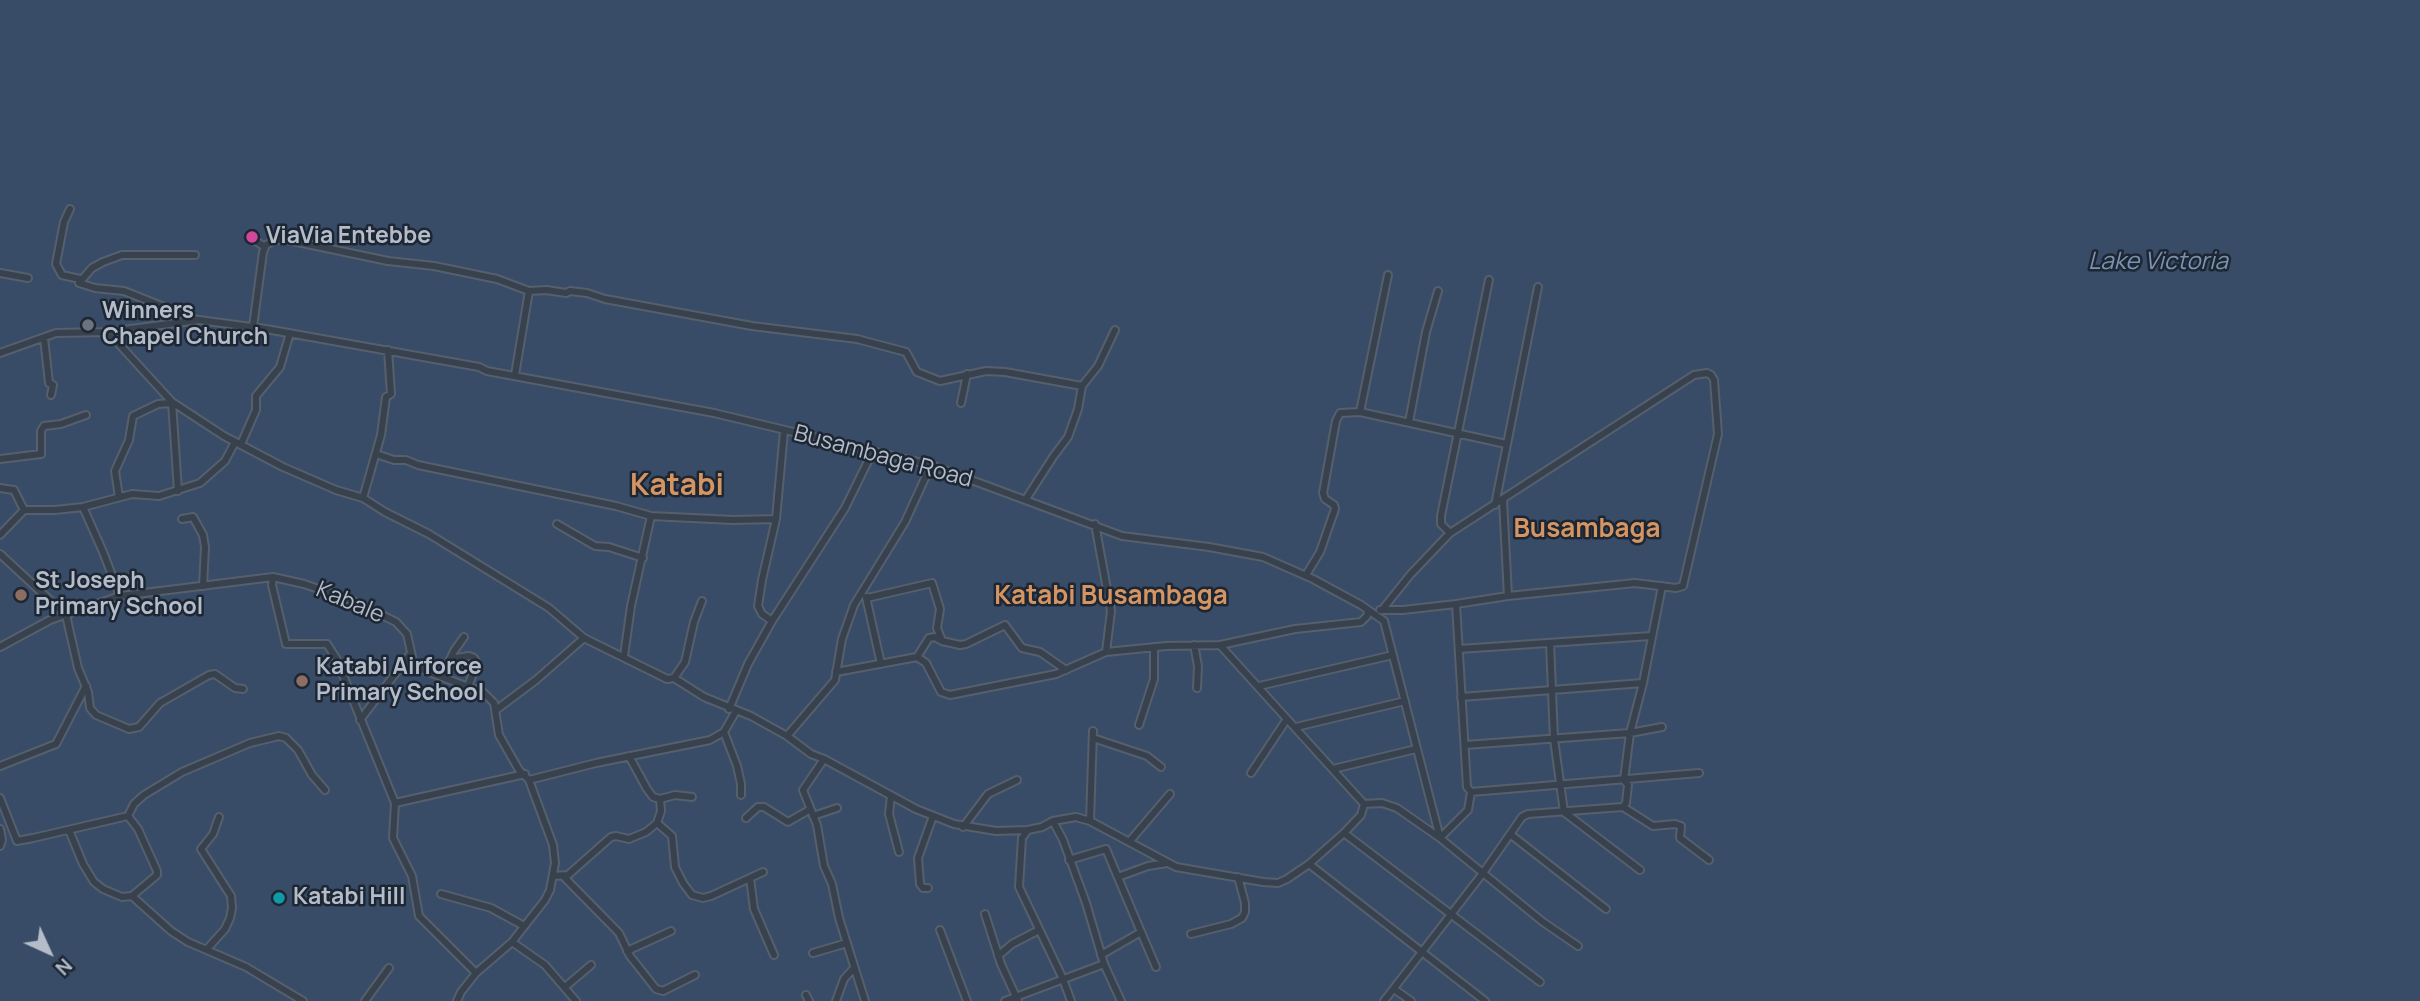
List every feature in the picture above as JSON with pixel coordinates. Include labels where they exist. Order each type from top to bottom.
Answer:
[{"type":"street","points":[[71,209],[64,222],[56,264],[62,275],[80,279],[103,262],[122,256],[195,255]]},
{"type":"street","points":[[253,327],[265,247],[273,241],[283,239],[388,261],[434,265],[497,279],[529,290],[587,293],[675,313],[857,339],[906,352],[917,372],[932,379],[947,380],[967,374],[1005,372],[1082,386]]},
{"type":"street","points":[[254,240],[265,247]]},
{"type":"street","points":[[0,273],[28,278]]},
{"type":"street","points":[[1360,412],[1388,275]]},
{"type":"street","points":[[80,279],[79,283],[82,285],[124,291],[199,320]]},
{"type":"street","points":[[1450,533],[1440,521],[1489,280]]},
{"type":"street","points":[[1495,505],[1538,287]]},
{"type":"street","points":[[516,375],[529,290]]},
{"type":"street","points":[[1409,422],[1426,332],[1438,291]]},
{"type":"street","name":"Busambaga Road","points":[[0,353],[56,333],[108,332],[199,320],[290,333],[479,367],[560,386],[594,389],[714,413],[931,465],[1122,536],[1249,553],[1306,575],[1368,611]]},
{"type":"street","points":[[1026,499],[1068,437],[1078,409],[1082,386],[1098,366],[1115,330]]},
{"type":"street","points":[[108,332],[172,402],[261,457],[336,490],[363,498],[484,566],[549,608],[584,638],[667,678],[674,678],[692,691],[732,710],[751,716],[787,736],[803,750],[933,816],[963,827],[996,831],[1028,830],[1053,821],[1076,817],[1090,821],[1176,867],[1263,883],[1278,883],[1308,864],[1344,833],[1361,815],[1364,804]]},
{"type":"street","points":[[0,535],[24,510],[83,507],[132,494],[159,496],[200,483],[216,470],[238,443],[256,410],[256,396],[280,367],[290,333]]},
{"type":"street","points":[[44,338],[50,383],[53,385],[51,396]]},
{"type":"street","points":[[363,498],[381,435],[386,397],[390,394],[388,350]]},
{"type":"street","points":[[961,403],[967,374]]},
{"type":"street","points":[[1368,611],[1403,610],[1635,583],[1679,588],[1684,584],[1718,435],[1714,380],[1711,374],[1694,375],[1450,533],[1410,575],[1382,610]]},
{"type":"street","points":[[172,402],[178,491]]},
{"type":"street","points":[[119,497],[115,471],[130,440],[133,416],[158,404],[172,402]]},
{"type":"street","points":[[1306,575],[1320,552],[1335,509],[1335,505],[1325,499],[1323,493],[1336,421],[1343,412],[1360,412],[1506,444]]},
{"type":"street","points":[[0,459],[41,454],[41,431],[44,426],[61,424],[86,415]]},
{"type":"street","points":[[772,621],[762,614],[758,606],[776,519],[785,432]]},
{"type":"street","points":[[741,795],[737,766],[724,732],[748,664],[772,621],[845,508],[873,451]]},
{"type":"street","points":[[376,454],[617,506],[651,516],[776,519]]},
{"type":"street","points":[[787,736],[835,680],[842,639],[862,589],[905,522],[931,465]]},
{"type":"street","points":[[0,488],[13,490],[24,510]]},
{"type":"street","points":[[1503,500],[1508,596]]},
{"type":"street","points":[[83,507],[120,596]]},
{"type":"street","points":[[624,656],[631,606],[651,516]]},
{"type":"street","points":[[182,519],[193,517],[203,535],[203,586]]},
{"type":"street","points":[[557,524],[595,546],[609,547],[643,558]]},
{"type":"street","points":[[1095,524],[1111,611],[1106,652]]},
{"type":"street","points":[[0,554],[66,615],[74,654],[92,712],[129,729],[139,727],[160,703],[171,695],[209,675],[215,674],[235,688],[243,689]]},
{"type":"street","points":[[273,577],[272,585],[286,644],[316,643],[327,645],[331,649],[395,803],[393,838],[412,876],[419,916],[475,972]]},
{"type":"street","name":"Kabale","points":[[0,647],[50,620],[120,596],[273,577],[304,583],[351,600],[396,622],[407,634],[411,653],[421,669],[468,686],[489,697],[496,710]]},
{"type":"street","points":[[867,598],[933,584],[940,609],[937,628],[942,641]]},
{"type":"street","points":[[1623,807],[1628,785],[1624,780],[1630,733],[1643,684],[1662,586]]},
{"type":"street","points":[[862,589],[867,598],[881,664]]},
{"type":"street","points":[[674,678],[685,662],[702,601]]},
{"type":"street","points":[[1440,838],[1468,810],[1471,792],[1467,787],[1456,604]]},
{"type":"street","points":[[836,672],[917,657],[926,663],[941,692],[950,695],[1066,670],[1106,652],[1220,645],[1295,628],[1360,622],[1367,616],[1368,611]]},
{"type":"street","points":[[1368,611],[1384,621],[1440,838]]},
{"type":"street","points":[[917,657],[929,638],[966,644],[1005,625],[1022,648],[1040,652],[1066,670]]},
{"type":"street","points":[[1458,649],[1651,636]]},
{"type":"street","points":[[442,677],[464,638]]},
{"type":"street","points":[[456,1000],[475,972],[512,942],[545,900],[555,863],[553,845],[527,777],[519,770],[503,743],[497,727],[496,710],[536,680],[584,638]]},
{"type":"street","points":[[1550,643],[1555,739],[1563,812],[1640,870]]},
{"type":"street","points":[[1194,645],[1198,666],[1197,688]]},
{"type":"street","points":[[1220,645],[1364,804],[1389,804],[1440,838],[1543,922],[1578,946]]},
{"type":"street","points":[[1139,725],[1154,679],[1154,647]]},
{"type":"street","points":[[360,720],[411,653]]},
{"type":"street","points":[[1259,686],[1393,655]]},
{"type":"street","points":[[450,659],[465,656],[474,658],[477,664],[468,686]]},
{"type":"street","points":[[1461,697],[1643,684]]},
{"type":"street","points":[[0,766],[56,744],[86,686]]},
{"type":"street","points":[[1296,727],[1405,701]]},
{"type":"street","points":[[1251,773],[1287,719]]},
{"type":"street","points":[[1465,745],[1630,733],[1662,727]]},
{"type":"street","points":[[395,803],[703,742],[724,732]]},
{"type":"street","points":[[1090,821],[1093,735],[1147,756],[1161,767]]},
{"type":"street","points":[[128,816],[134,804],[144,794],[182,772],[250,743],[279,736],[286,738],[298,750],[312,775],[325,790]]},
{"type":"street","points":[[1333,769],[1416,748]]},
{"type":"street","points":[[629,756],[653,797],[660,799],[675,794],[692,797]]},
{"type":"street","points":[[824,759],[803,790],[817,825],[824,866],[832,884],[865,1001]]},
{"type":"street","points":[[1471,792],[1699,774]]},
{"type":"street","points":[[963,827],[988,794],[1017,780]]},
{"type":"street","points":[[1129,842],[1170,794]]},
{"type":"street","points":[[891,796],[889,814],[899,852]]},
{"type":"street","points":[[0,798],[17,841],[128,816]]},
{"type":"street","points":[[563,876],[568,875],[611,837],[629,839],[646,832],[657,823],[662,811],[660,799]]},
{"type":"street","points":[[746,818],[758,807],[764,807],[788,822],[811,813],[836,808]]},
{"type":"street","points":[[1384,1001],[1524,815],[1623,807],[1653,826],[1681,826],[1679,836],[1682,841],[1709,860]]},
{"type":"street","points":[[69,830],[83,864],[94,882],[122,897],[132,896],[157,876],[157,871],[138,830],[128,816]]},
{"type":"street","points":[[928,888],[923,888],[920,884],[918,858],[933,816]]},
{"type":"street","points":[[207,949],[227,926],[232,909],[230,896],[201,849],[213,834],[219,817]]},
{"type":"street","points":[[1053,821],[1063,840],[1086,903],[1104,964],[1121,1001]]},
{"type":"street","points":[[657,823],[671,836],[676,867],[692,895],[703,898],[763,872]]},
{"type":"street","points":[[0,829],[0,846]]},
{"type":"street","points":[[1028,830],[1022,838],[1019,887],[1071,1001]]},
{"type":"street","points":[[1344,833],[1540,982]]},
{"type":"street","points":[[1510,834],[1606,909]]},
{"type":"street","points":[[1069,860],[1106,849],[1156,967]]},
{"type":"street","points":[[1118,877],[1148,866],[1167,863]]},
{"type":"street","points":[[1308,864],[1485,1001]]},
{"type":"street","points":[[553,876],[563,876],[619,933],[626,951],[645,977],[660,991],[695,975]]},
{"type":"street","points":[[1191,934],[1231,924],[1241,918],[1245,912],[1245,902],[1238,877]]},
{"type":"street","points":[[750,878],[754,909],[774,955]]},
{"type":"street","points":[[441,894],[491,908],[524,926]]},
{"type":"street","points":[[132,896],[171,931],[188,942],[246,967],[303,1001]]},
{"type":"street","points":[[985,914],[998,956],[1017,998]]},
{"type":"street","points":[[940,930],[967,1001]]},
{"type":"street","points":[[998,956],[1012,944],[1039,930]]},
{"type":"street","points":[[626,951],[671,931]]},
{"type":"street","points":[[1101,956],[1142,932]]},
{"type":"street","points":[[512,942],[537,958],[576,1001]]},
{"type":"street","points":[[813,953],[847,943]]},
{"type":"street","points":[[1005,1001],[1104,964]]},
{"type":"street","points":[[565,987],[590,965]]},
{"type":"street","points":[[365,1001],[388,968]]},
{"type":"street","points":[[836,1001],[844,979],[855,968]]},
{"type":"street","points":[[1394,989],[1411,1001]]},
{"type":"water","name":"Lake Victoria","points":[[0,0],[2420,0],[2420,1001],[0,1001]]},
{"type":"place","name":"ViaVia Entebbe","points":[[252,237]]},
{"type":"place","name":"Winners Chapel Church","points":[[88,325]]},
{"type":"place","name":"St Joseph Primary School","points":[[21,595]]},
{"type":"place","name":"Katabi Airforce Primary School","points":[[302,681]]},
{"type":"place","name":"Katabi Hill","points":[[279,898]]},
{"type":"district","name":"Katabi","points":[[677,487]]},
{"type":"district","name":"Busambaga","points":[[1587,530]]},
{"type":"district","name":"Katabi Busambaga","points":[[1111,597]]}]
